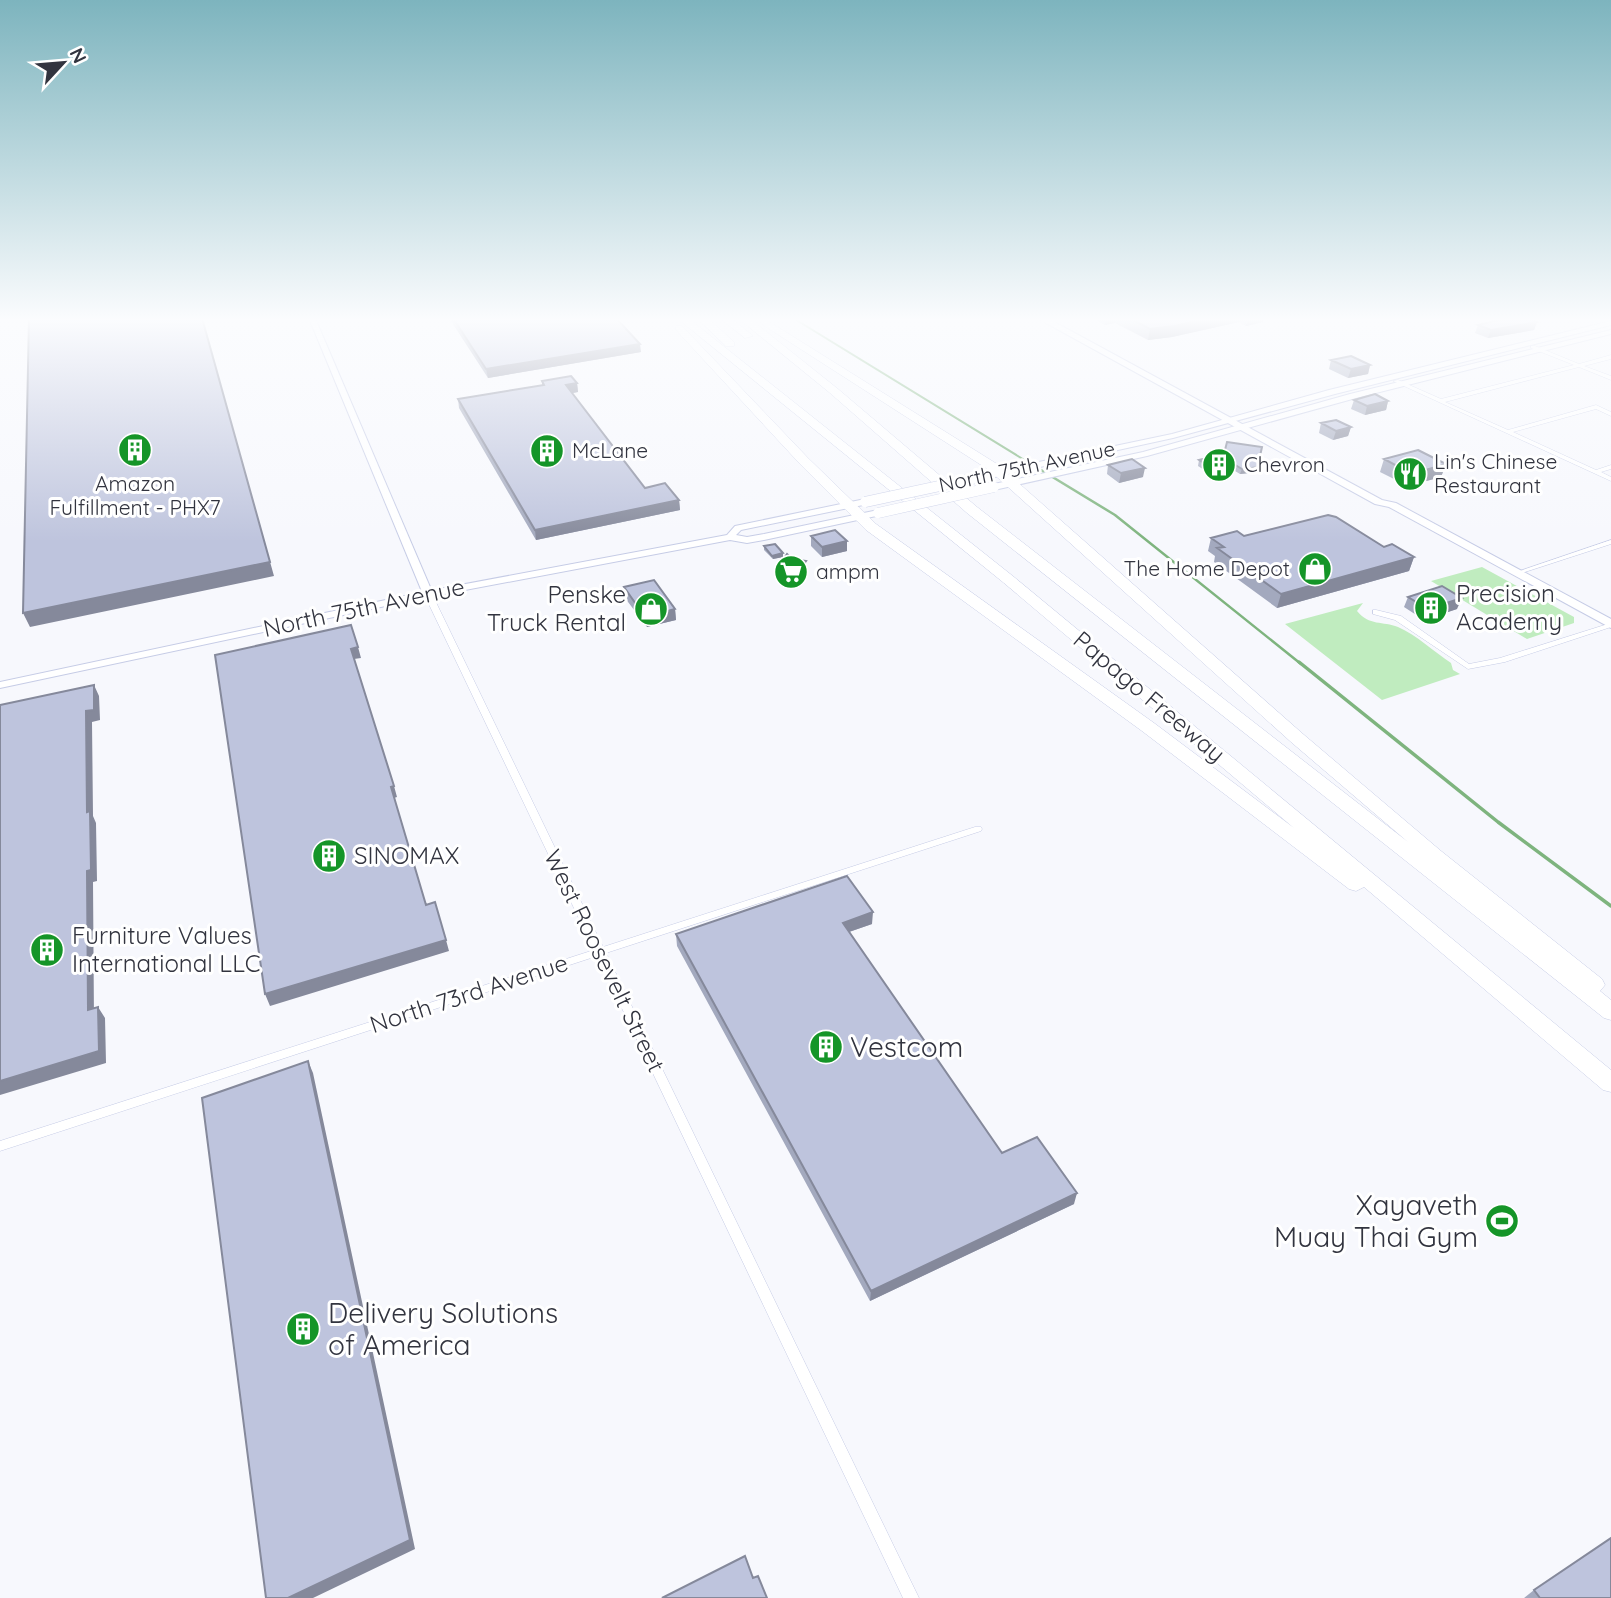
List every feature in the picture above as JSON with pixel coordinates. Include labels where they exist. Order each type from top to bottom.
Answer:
[{"type":"highway","points":[[740,393],[859,517],[1257,808],[1588,1064]]},
{"type":"highway","name":"Papago Freeway","points":[[774,393],[1009,579],[1611,1083]]},
{"type":"highway","name":"Papago Freeway","points":[[836,393],[972,510],[1611,1012]]},
{"type":"highway","points":[[874,393],[1013,483],[1315,754],[1611,999]]},
{"type":"main road","name":"West Roosevelt Street","points":[[343,393],[428,594]]},
{"type":"main road","points":[[1178,393],[1230,421],[1255,424],[1363,393]]},
{"type":"main road","points":[[1188,393],[1379,502],[1392,505],[1611,625]]},
{"type":"main road","name":"North 75th Avenue","points":[[0,685],[428,594],[730,537],[747,540],[1042,477],[1153,452],[1330,393]]},
{"type":"main road","name":"North 75th Avenue","points":[[730,537],[738,528],[1056,461],[1230,421]]},
{"type":"main road","points":[[1255,424],[1390,499],[1392,505]]},
{"type":"main road","points":[[1065,471],[1075,465],[1107,457],[1115,452],[1115,448]]},
{"type":"street","points":[[1423,393],[1611,479]]},
{"type":"street","points":[[1441,401],[1474,393]]},
{"type":"street","points":[[1507,432],[1596,407],[1611,414]]},
{"type":"street","points":[[1595,472],[1611,467]]},
{"type":"street","points":[[1517,573],[1611,542]]},
{"type":"street","name":"West Roosevelt Street","points":[[428,594],[911,1598]]},
{"type":"street","points":[[1376,612],[1398,618],[1468,667],[1482,666],[1611,625]]},
{"type":"street","name":"North 73rd Avenue","points":[[0,1146],[978,829]]},
{"type":"green space","points":[[1482,567],[1574,617],[1574,623],[1527,639],[1431,581]]},
{"type":"green space","points":[[1363,603],[1357,611],[1366,619],[1392,625],[1412,634],[1451,663],[1453,670],[1460,674],[1382,700],[1285,624]]},
{"type":"building","name":"Amazon Fulfillment - PHX7","points":[[27,393],[223,393],[270,562],[23,613]]},
{"type":"building","name":"McLane","points":[[497,393],[572,393],[645,488],[665,483],[679,500],[535,530],[458,399]]},
{"type":"building","points":[[1375,394],[1388,401],[1367,406],[1354,400]]},
{"type":"building","points":[[1336,420],[1351,427],[1336,431],[1321,423]]},
{"type":"building","points":[[1227,442],[1262,447],[1258,465],[1261,467],[1242,469],[1232,463],[1211,468],[1199,460],[1224,454]]},
{"type":"building","points":[[1418,450],[1446,464],[1412,474],[1384,459]]},
{"type":"building","points":[[1132,459],[1145,468],[1121,473],[1108,465]]},
{"type":"building","name":"The Home Depot","points":[[1328,515],[1336,517],[1384,547],[1392,544],[1414,557],[1281,594],[1217,548],[1224,547],[1211,538],[1237,531],[1244,536]]},
{"type":"building","points":[[835,530],[847,541],[822,547],[811,536]]},
{"type":"building","points":[[775,544],[783,553],[772,556],[764,546]]},
{"type":"building","points":[[787,554],[792,559],[806,561],[798,572],[777,568]]},
{"type":"building","points":[[654,580],[675,609],[645,617],[624,587]]},
{"type":"building","points":[[1442,586],[1462,598],[1428,609],[1408,597]]},
{"type":"building","name":"SINOMAX","points":[[351,625],[358,647],[351,649],[394,786],[391,787],[426,905],[435,902],[446,940],[265,994],[215,655]]},
{"type":"building","name":"Furniture Values International LLC","points":[[94,685],[94,710],[86,711],[87,812],[90,811],[91,870],[87,871],[88,1010],[98,1007],[99,1051],[0,1081],[0,705]]},
{"type":"building","name":"Vestcom","points":[[847,876],[873,912],[843,923],[1002,1153],[1037,1137],[1077,1193],[871,1291],[676,934]]},
{"type":"building","name":"Delivery Solutions of America","points":[[308,1061],[410,1540],[288,1598],[266,1598],[202,1098]]},
{"type":"building","points":[[1611,1538],[1611,1598],[1540,1598],[1534,1590]]},
{"type":"building","points":[[745,1556],[753,1578],[758,1576],[767,1598],[662,1598]]},
{"type":"waterway","points":[[915,393],[1044,472]]},
{"type":"waterway","points":[[1041,470],[1115,515],[1301,664]]},
{"type":"waterway","points":[[1299,662],[1498,822],[1611,906]]},
{"type":"place","name":"Amazon Fulfillment - PHX7","points":[[135,450]]},
{"type":"place","name":"McLane","points":[[547,451]]},
{"type":"place","name":"Chevron","points":[[1219,465]]},
{"type":"place","name":"Lin's Chinese Restaurant","points":[[1410,474]]},
{"type":"place","name":"The Home Depot","points":[[1315,569]]},
{"type":"place","name":"ampm","points":[[791,572]]},
{"type":"place","name":"Precision Academy","points":[[1431,608]]},
{"type":"place","name":"Penske Truck Rental","points":[[651,609]]},
{"type":"place","name":"SINOMAX","points":[[329,856]]},
{"type":"place","name":"Furniture Values International LLC","points":[[47,950]]},
{"type":"place","name":"Vestcom","points":[[826,1047]]},
{"type":"place","name":"Xayaveth Muay Thai Gym","points":[[1502,1221]]},
{"type":"place","name":"Delivery Solutions of America","points":[[303,1329]]}]
